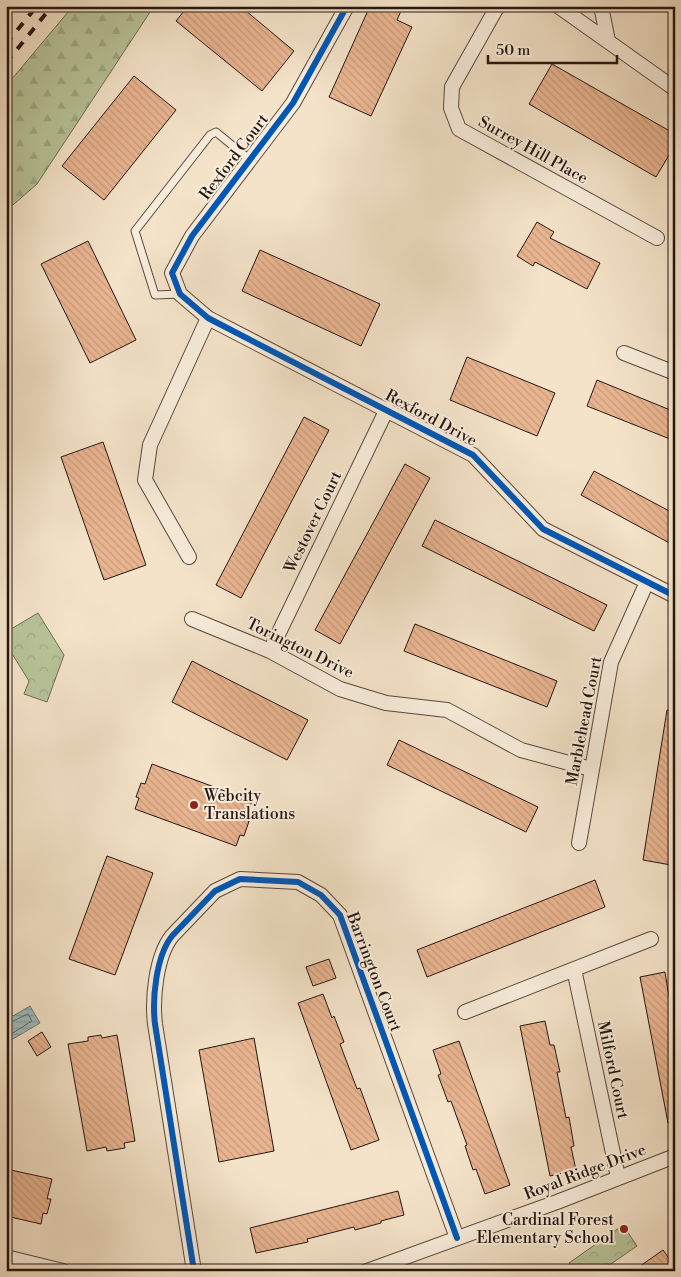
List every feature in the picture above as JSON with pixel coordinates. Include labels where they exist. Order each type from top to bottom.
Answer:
[{"type":"street","name":"Rexford Court","points":[[180,294],[172,273],[192,236],[293,103],[347,6]]},
{"type":"street","name":"Surrey Hill Place","points":[[499,6],[452,87],[451,108],[459,129],[657,238]]},
{"type":"street","points":[[558,6],[674,87]]},
{"type":"street","points":[[601,6],[608,41]]},
{"type":"street","points":[[180,294],[208,318],[150,445],[145,480],[189,556]]},
{"type":"street","name":"Rexford Drive","points":[[208,318],[474,454],[543,529],[675,596]]},
{"type":"street","points":[[624,353],[675,374]]},
{"type":"street","name":"Westover Court","points":[[270,651],[388,409]]},
{"type":"street","name":"Marblehead Court","points":[[579,843],[611,662],[647,582]]},
{"type":"street","name":"Torington Drive","points":[[192,619],[270,651],[340,689],[386,703],[447,710],[521,750],[591,769]]},
{"type":"street","name":"Barrington Court","points":[[194,1271],[154,1024],[155,984],[166,944],[172,936],[215,891],[240,879],[298,882],[322,895],[340,915],[457,1238]]},
{"type":"street","points":[[465,1012],[651,939]]},
{"type":"street","name":"Milford Court","points":[[574,969],[618,1177]]},
{"type":"street","name":"Royal Ridge Drive","points":[[367,1271],[557,1202],[675,1156]]},
{"type":"street","points":[[6,1257],[63,1271]]},
{"type":"lane","points":[[180,294],[155,295],[135,231],[210,135],[216,132],[250,160]]},
{"type":"green space","points":[[73,6],[154,6],[37,184],[6,211],[6,86]]},
{"type":"green space","points":[[38,613],[64,655],[47,702],[24,694],[29,681],[6,644],[6,632]]},
{"type":"green space","points":[[623,1225],[637,1246],[605,1268],[606,1271],[574,1271],[569,1263]]},
{"type":"water","points":[[6,1005],[13,1016],[30,1006],[40,1023],[6,1043]]},
{"type":"building","points":[[188,6],[240,6],[294,51],[262,91],[176,21]]},
{"type":"building","points":[[370,6],[391,6],[401,11],[397,20],[412,27],[371,116],[329,97]]},
{"type":"building","points":[[552,64],[675,134],[675,145],[656,177],[529,104]]},
{"type":"building","points":[[134,76],[176,110],[104,200],[62,166]]},
{"type":"building","points":[[537,222],[554,232],[550,238],[600,263],[587,289],[535,262],[533,266],[517,256]]},
{"type":"building","points":[[88,241],[136,340],[90,363],[41,264]]},
{"type":"building","points":[[260,250],[380,304],[361,346],[242,291]]},
{"type":"building","points":[[467,357],[555,393],[537,436],[450,400]]},
{"type":"building","points":[[597,380],[675,412],[675,441],[587,406]]},
{"type":"building","points":[[304,417],[329,430],[241,598],[216,585]]},
{"type":"building","points":[[103,442],[146,565],[104,580],[61,457]]},
{"type":"building","points":[[405,464],[430,478],[340,644],[315,630]]},
{"type":"building","points":[[594,471],[675,514],[675,546],[581,495]]},
{"type":"building","points":[[435,520],[607,605],[594,631],[422,546]]},
{"type":"building","points":[[415,624],[557,681],[547,707],[404,651]]},
{"type":"building","points":[[192,661],[308,720],[287,760],[172,702]]},
{"type":"building","points":[[667,710],[675,710],[675,841],[671,865],[643,860]]},
{"type":"building","points":[[399,740],[538,807],[526,832],[387,765]]},
{"type":"building","name":"Webcity Translations","points":[[152,764],[252,801],[245,820],[249,821],[244,836],[240,835],[236,846],[135,809],[139,798],[136,797],[141,783],[145,784]]},
{"type":"building","points":[[107,856],[153,873],[115,975],[69,959]]},
{"type":"building","points":[[595,880],[605,907],[427,977],[417,950]]},
{"type":"building","points":[[329,959],[336,978],[313,986],[306,967]]},
{"type":"building","points":[[665,972],[669,997],[673,996],[675,1005],[675,1123],[668,1123],[640,977]]},
{"type":"building","points":[[323,994],[344,1042],[340,1044],[357,1089],[360,1088],[379,1140],[351,1150],[298,1003]]},
{"type":"building","points":[[545,1021],[550,1045],[554,1045],[560,1072],[557,1072],[566,1118],[569,1117],[574,1146],[571,1147],[576,1170],[550,1176],[520,1026]]},
{"type":"building","points":[[42,1032],[51,1047],[37,1056],[28,1041]]},
{"type":"building","points":[[101,1035],[102,1038],[117,1035],[135,1141],[124,1143],[125,1148],[107,1151],[106,1147],[87,1151],[68,1044],[88,1041],[88,1037]]},
{"type":"building","points":[[254,1038],[274,1151],[219,1162],[199,1050]]},
{"type":"building","points":[[459,1041],[510,1185],[485,1194],[476,1169],[473,1170],[465,1146],[467,1145],[451,1101],[448,1102],[438,1075],[441,1074],[433,1050]]},
{"type":"building","points":[[6,1169],[52,1179],[47,1199],[51,1199],[47,1214],[43,1213],[41,1224],[6,1216]]},
{"type":"building","points":[[398,1191],[404,1215],[355,1230],[354,1227],[307,1239],[308,1242],[256,1253],[250,1228]]},
{"type":"building","points":[[663,1250],[675,1267],[675,1271],[633,1271]]},
{"type":"railway","points":[[6,44],[37,6]]},
{"type":"railway","points":[[6,63],[52,6]]},
{"type":"cycle path","points":[[347,6],[293,103],[192,236],[172,273],[180,294],[208,318],[473,455],[543,529],[675,596]]},
{"type":"cycle path","points":[[194,1271],[155,1024],[156,978],[162,955],[172,936],[215,891],[240,879],[298,882],[321,895],[340,915],[457,1238]]},
{"type":"place","name":"Webcity Translations","points":[[194,805]]},
{"type":"place","name":"Cardinal Forest Elementary School","points":[[624,1229]]}]
